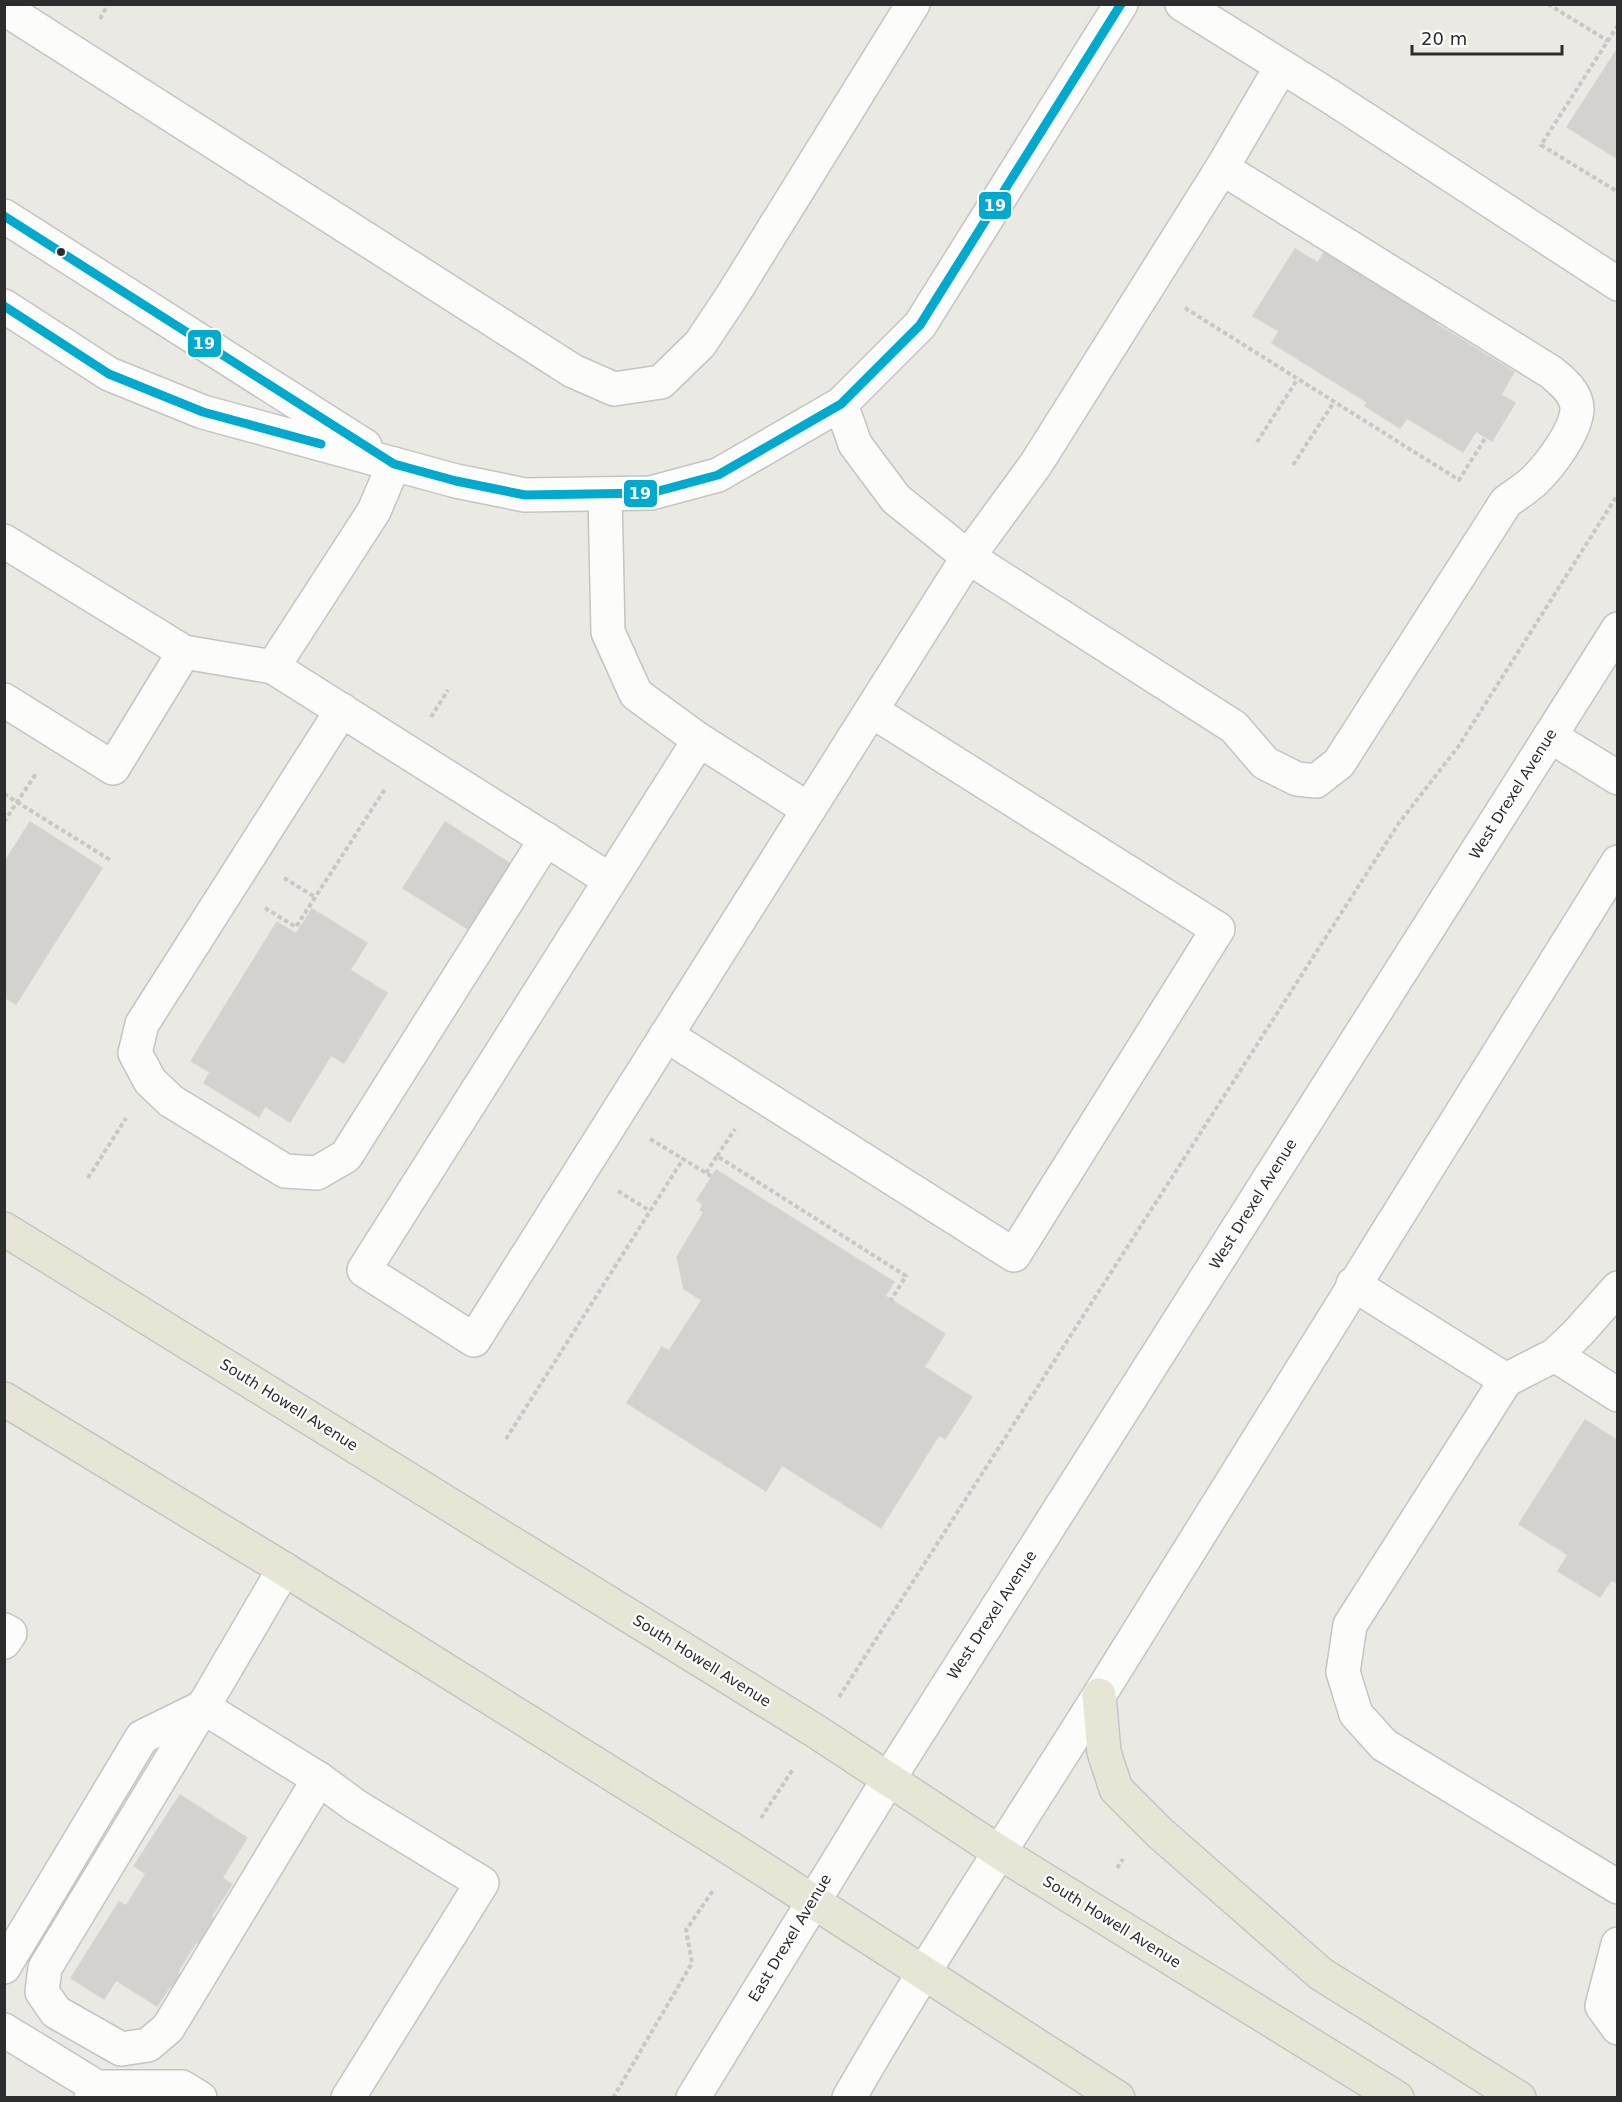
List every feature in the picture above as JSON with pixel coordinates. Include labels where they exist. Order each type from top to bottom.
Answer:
[{"type":"main road","name":"South Howell Avenue","points":[[4,1229],[817,1732],[999,1852],[1397,2097]]},
{"type":"main road","points":[[4,1399],[284,1569],[738,1853],[1118,2097]]},
{"type":"main road","points":[[1099,1695],[1104,1752],[1116,1789],[1160,1833],[1321,1974],[1519,2097]]},
{"type":"street","points":[[10,12],[573,371],[614,389],[661,382],[700,344],[913,4]]},
{"type":"street","points":[[4,306],[109,374],[203,412],[456,481],[525,495],[651,494],[718,474],[841,404],[920,324],[1121,4]]},
{"type":"street","points":[[1182,4],[1617,284]]},
{"type":"street","points":[[699,740],[364,1270],[474,1340],[968,556],[1036,464],[1222,168],[1281,67]]},
{"type":"street","points":[[841,404],[855,444],[896,500],[968,556],[1234,727],[1265,764],[1297,779],[1316,781],[1339,763],[1506,502],[1534,481],[1552,461],[1572,428],[1577,407],[1569,387],[1541,366],[1222,168]]},
{"type":"street","points":[[4,216],[394,464]]},
{"type":"street","points":[[273,667],[374,511],[394,464]]},
{"type":"street","points":[[605,495],[608,632],[636,694],[699,740],[808,809]]},
{"type":"street","points":[[4,541],[184,652],[273,667],[610,880]]},
{"type":"street","name":"West Drexel Avenue","points":[[888,1780],[1617,629]]},
{"type":"street","points":[[4,700],[113,768],[184,652]]},
{"type":"street","points":[[342,710],[142,1024],[135,1053],[150,1081],[171,1101],[285,1171],[317,1173],[346,1156],[546,839]]},
{"type":"street","points":[[666,1035],[1014,1255],[1218,929],[872,711]]},
{"type":"street","points":[[1550,736],[1617,778]]},
{"type":"street","points":[[849,2097],[999,1852],[1617,862]]},
{"type":"street","points":[[1353,1284],[1506,1380]]},
{"type":"street","points":[[1617,1288],[1578,1333],[1555,1354],[1506,1380],[1350,1625],[1343,1672],[1356,1714],[1384,1745],[1617,1887]]},
{"type":"street","points":[[1555,1354],[1617,1395]]},
{"type":"street","points":[[284,1569],[45,1968],[42,1992],[56,2012],[121,2049],[147,2045],[168,2028],[319,1779]]},
{"type":"street","points":[[203,1707],[482,1883],[348,2097]]},
{"type":"street","points":[[4,1967],[142,1737],[203,1707]]},
{"type":"street","name":"East Drexel Avenue","points":[[693,2097],[888,1780]]},
{"type":"street","points":[[1617,1944],[1602,2006],[1617,2028]]},
{"type":"street","points":[[4,2030],[94,2092],[182,2087],[200,2097]]},
{"type":"path","points":[[1548,4],[1608,41]]},
{"type":"path","points":[[1617,25],[1541,145],[1617,192]]},
{"type":"path","points":[[1149,285],[1459,480],[1486,437]]},
{"type":"path","points":[[1257,442],[1298,380]]},
{"type":"path","points":[[1293,465],[1334,402]]},
{"type":"path","points":[[613,2097],[692,1963],[686,1930],[817,1732],[1399,823],[1458,747],[1617,494]]},
{"type":"path","points":[[260,905],[296,927],[388,784]]},
{"type":"path","points":[[4,794],[112,861]]},
{"type":"path","points":[[4,822],[18,802]]},
{"type":"path","points":[[88,1178],[128,1115]]},
{"type":"path","points":[[706,1173],[717,1156],[906,1276],[891,1300]]},
{"type":"path","points":[[506,1439],[683,1159],[711,1176]]},
{"type":"building","points":[[1618,48],[1618,159],[1567,127]]},
{"type":"building","points":[[1295,249],[1318,263],[1325,251],[1440,318],[1436,324],[1514,372],[1501,395],[1515,403],[1492,441],[1476,431],[1463,452],[1407,418],[1400,428],[1365,406],[1367,402],[1272,343],[1279,331],[1253,316]]},
{"type":"building","points":[[30,822],[102,868],[16,1004],[4,997],[4,863]]},
{"type":"building","points":[[445,822],[523,872],[482,938],[403,888]]},
{"type":"building","points":[[312,909],[367,943],[350,970],[387,993],[344,1063],[331,1055],[290,1122],[265,1106],[259,1117],[204,1083],[210,1072],[191,1061],[277,922],[296,934]]},
{"type":"building","points":[[716,1170],[894,1282],[885,1296],[945,1334],[924,1367],[972,1397],[945,1439],[939,1435],[881,1528],[782,1465],[766,1491],[627,1403],[662,1347],[669,1351],[702,1300],[684,1289],[677,1257],[704,1212],[700,1210],[703,1205],[697,1200]]},
{"type":"building","points":[[1585,1420],[1618,1441],[1618,1584],[1611,1580],[1600,1597],[1558,1571],[1568,1555],[1519,1524]]},
{"type":"building","points":[[180,1795],[247,1838],[222,1878],[232,1884],[211,1917],[219,1922],[203,1947],[196,1942],[177,1973],[185,1977],[177,1989],[170,1986],[157,2006],[116,1980],[104,1999],[71,1978],[119,1902],[126,1906],[146,1874],[134,1866]]},
{"type":"transit line","name":"19","points":[[4,216],[394,464],[456,481],[525,495],[651,493],[718,475],[841,404],[920,325],[1121,4]]},
{"type":"transit line","name":"19","points":[[4,306],[109,374],[203,412],[321,444]]}]
